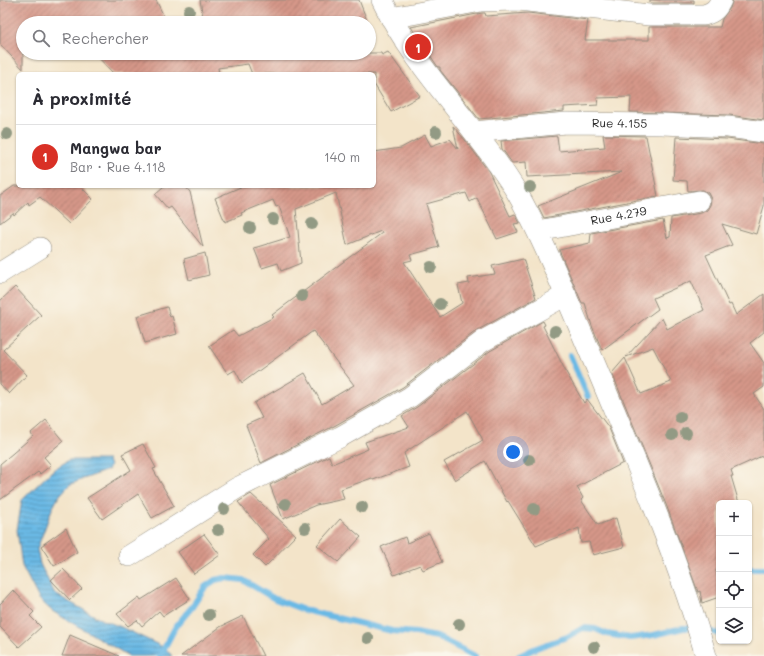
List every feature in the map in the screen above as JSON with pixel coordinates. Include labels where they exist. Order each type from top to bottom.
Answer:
[{"type":"street","points":[[706,656],[681,575],[566,295],[538,231],[516,190],[474,132],[442,93],[414,55],[386,9],[481,1],[519,0],[649,14],[704,15],[718,8],[721,0]]},
{"type":"street","name":"Rue 4.155","points":[[474,132],[566,123],[728,126],[764,132]]},
{"type":"street","name":"Rue 4.279","points":[[538,231],[698,201]]},
{"type":"street","points":[[0,273],[40,248]]},
{"type":"street","points":[[129,556],[237,488],[340,437],[410,397],[483,341],[566,295]]},
{"type":"water","points":[[69,460],[108,460],[110,466],[108,470],[69,485],[59,496],[52,509],[37,549],[40,564],[55,594],[102,620],[119,626],[165,648],[172,656],[129,656],[52,611],[39,599],[22,566],[17,530],[22,500],[53,470]]},
{"type":"building","points":[[0,0],[156,0],[164,16],[16,16],[16,60],[23,60],[23,69],[0,44]]},
{"type":"building","points":[[200,0],[359,0],[365,16],[203,16]]},
{"type":"building","points":[[650,0],[694,0],[694,3],[650,3]]},
{"type":"building","points":[[733,0],[764,0],[764,120],[729,115],[630,112],[631,97],[597,98],[598,105],[564,107],[564,111],[479,119],[440,70],[440,67],[438,67],[411,27],[482,13],[485,13],[486,16],[528,13],[588,20],[585,40],[649,40],[649,27],[720,27],[722,19],[730,8]]},
{"type":"building","points":[[388,52],[420,96],[391,112],[376,87],[376,72],[251,72],[248,64],[218,68],[219,72],[112,72],[101,60],[376,60],[376,53],[381,53],[382,55]]},
{"type":"building","points":[[453,126],[489,172],[510,216],[515,214],[520,223],[514,224],[518,232],[497,239],[477,198],[470,202],[466,193],[426,204],[439,247],[410,255],[412,260],[404,262],[440,317],[462,303],[458,285],[469,283],[468,278],[495,274],[492,266],[523,259],[536,298],[476,331],[403,387],[334,426],[261,463],[246,425],[262,418],[254,403],[305,373],[322,404],[354,385],[313,331],[242,383],[235,370],[228,374],[209,346],[233,330],[238,336],[274,317],[272,315],[382,233],[381,231],[347,245],[336,193],[296,209],[301,263],[281,271],[278,263],[262,268],[254,248],[290,237],[279,206],[276,207],[273,200],[241,213],[242,215],[225,222],[215,198],[238,188],[376,188],[376,152],[401,148],[425,135],[431,146],[450,139],[458,149]]},
{"type":"building","points":[[603,135],[646,136],[658,196],[544,218],[538,206],[622,172],[527,177],[526,162],[512,163],[502,149],[501,141],[557,136],[559,151],[605,147]]},
{"type":"building","points":[[676,137],[727,139],[764,144],[764,206],[756,234],[722,224],[732,245],[706,255],[729,305],[731,304],[736,315],[764,294],[764,332],[750,343],[764,363],[764,387],[754,394],[764,409],[764,455],[731,470],[733,476],[731,476],[738,500],[716,500],[716,598],[702,603],[700,591],[698,592],[667,507],[612,373],[625,358],[641,394],[671,382],[653,347],[626,357],[662,318],[667,329],[704,310],[691,281],[653,298],[658,309],[602,350],[592,326],[585,303],[582,303],[559,250],[590,243],[591,233],[663,220],[667,238],[670,237],[671,218],[701,213],[707,210],[711,199],[708,193],[703,190],[688,191],[687,181],[673,180]]},
{"type":"building","points":[[14,186],[16,186],[16,188],[82,188],[93,199],[69,224],[40,197],[29,205],[28,202],[14,215],[13,213],[0,223],[0,196]]},
{"type":"building","points":[[162,188],[187,188],[190,192],[203,247],[171,207],[168,209],[155,194]]},
{"type":"building","points":[[205,253],[209,275],[189,280],[184,259]]},
{"type":"building","points":[[15,287],[41,315],[3,350],[27,375],[9,394],[0,384],[0,301]]},
{"type":"building","points":[[167,307],[170,317],[172,316],[177,334],[145,343],[137,316]]},
{"type":"building","points":[[543,321],[545,325],[543,326],[567,374],[584,403],[587,399],[609,428],[623,463],[577,487],[583,498],[581,500],[598,525],[616,518],[624,547],[593,555],[589,542],[581,543],[579,528],[536,546],[508,501],[507,502],[485,461],[455,480],[444,462],[483,440],[467,411],[404,453],[409,467],[373,480],[372,478],[341,489],[344,499],[316,505],[283,519],[270,485],[329,456],[332,464],[368,449],[365,442],[409,427],[402,416],[417,407],[490,351]]},
{"type":"building","points":[[46,420],[63,441],[44,457],[51,465],[40,474],[38,472],[0,500],[0,464],[33,436],[31,433]]},
{"type":"building","points":[[143,444],[156,468],[153,469],[174,506],[152,518],[138,494],[102,519],[87,498],[131,470],[122,454]]},
{"type":"building","points":[[251,494],[296,535],[265,567],[253,555],[269,539],[238,502]]},
{"type":"building","points":[[340,519],[361,537],[338,562],[317,545]]},
{"type":"building","points":[[66,528],[77,552],[54,566],[41,546]]},
{"type":"building","points":[[429,533],[442,562],[423,570],[420,565],[394,575],[381,547],[405,537],[407,543]]},
{"type":"building","points":[[204,534],[220,555],[194,574],[178,552]]},
{"type":"building","points":[[63,569],[82,589],[70,600],[51,580]]},
{"type":"building","points":[[176,578],[190,599],[163,616],[159,611],[142,626],[137,620],[128,626],[117,614],[139,597],[141,600]]},
{"type":"building","points":[[13,590],[34,612],[30,616],[41,627],[19,647],[0,627],[0,604]]},
{"type":"building","points":[[243,616],[263,656],[181,656],[220,627]]},
{"type":"building","points":[[70,635],[119,656],[62,656]]},
{"type":"waterway","points":[[570,355],[588,397]]},
{"type":"waterway","points":[[752,569],[764,569]]},
{"type":"waterway","points":[[160,656],[176,626],[192,607],[205,587],[215,580],[225,578],[243,580],[275,599],[304,610],[392,631],[437,637],[475,656]]},
{"type":"waterway","points":[[519,656],[567,637],[583,628],[595,629],[607,634],[630,638],[654,635],[683,628],[700,628],[716,633]]},
{"type":"place","name":"Mangwa bar","points":[[418,47]]}]
